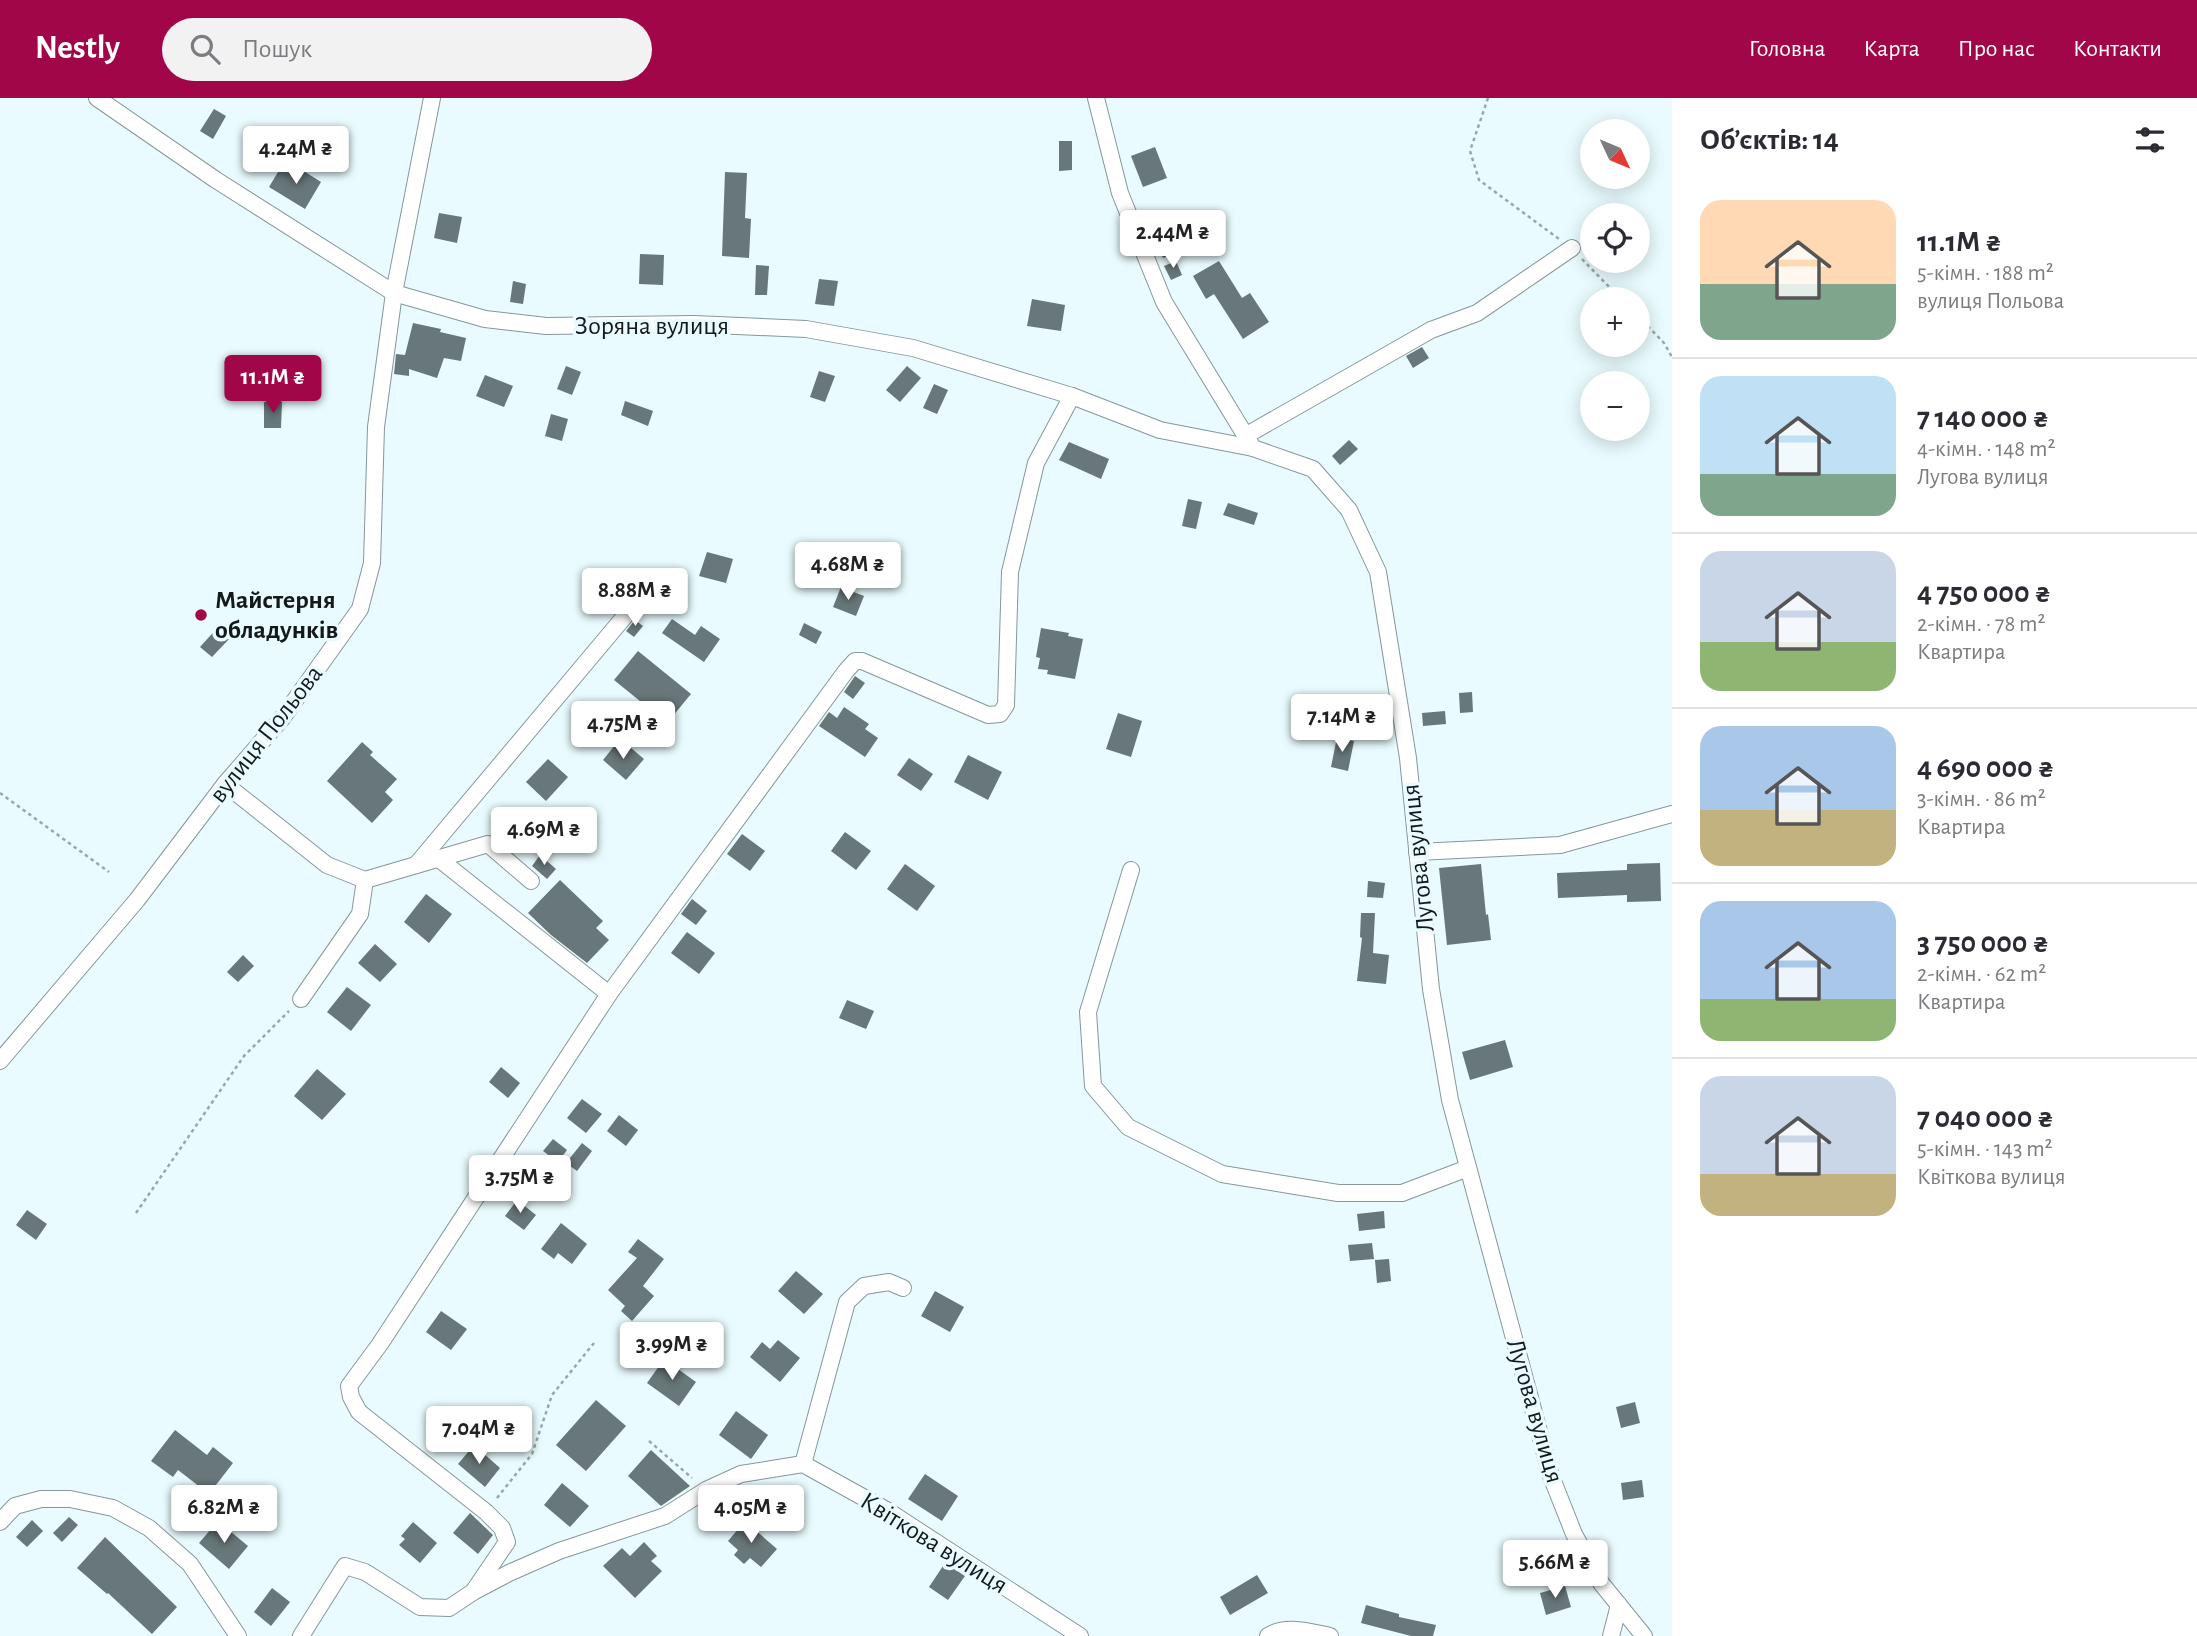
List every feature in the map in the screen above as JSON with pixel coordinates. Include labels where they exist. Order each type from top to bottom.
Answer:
[{"type":"street","name":"Зоряна вулиця","points":[[97,98],[216,180],[394,293],[485,319],[546,326],[694,324],[806,329],[913,348],[1072,396],[1160,430],[1249,442]]},
{"type":"street","name":"вулиця Польова","points":[[0,1061],[136,900],[226,784],[283,717],[360,608],[372,563],[376,427],[394,293],[432,98]]},
{"type":"street","points":[[1096,98],[1120,193],[1164,302],[1249,442],[1430,330],[1477,313],[1572,248]]},
{"type":"street","points":[[473,1592],[507,1542],[502,1528],[486,1512],[359,1412],[349,1386],[609,994],[855,661],[862,661],[989,715],[1000,714],[1006,705],[1010,572],[1037,463],[1072,396]]},
{"type":"street","name":"Лугова вулиця","points":[[1249,442],[1313,469],[1349,510],[1378,572],[1408,758],[1431,989],[1450,1100],[1551,1476],[1574,1534],[1601,1583],[1643,1636]]},
{"type":"street","points":[[416,865],[625,616]]},
{"type":"street","points":[[226,784],[327,865],[365,880],[488,845],[531,881]]},
{"type":"street","points":[[1417,852],[1560,845],[1672,814]]},
{"type":"street","points":[[439,859],[609,994]]},
{"type":"street","points":[[1131,870],[1088,1012],[1093,1086],[1128,1127],[1222,1174],[1338,1193],[1402,1193],[1468,1168]]},
{"type":"street","points":[[301,999],[360,914],[365,880]]},
{"type":"street","points":[[301,1636],[345,1566],[365,1572],[420,1607],[449,1608],[473,1592],[559,1551],[665,1516],[706,1490],[741,1474],[803,1464],[847,1302],[864,1286],[889,1282],[902,1288]]},
{"type":"street","name":"Квіткова вулиця","points":[[803,1464],[888,1511],[1080,1636]]},
{"type":"street","points":[[0,1522],[15,1506],[41,1499],[70,1499],[113,1508],[149,1528],[190,1564],[238,1636]]},
{"type":"street","points":[[1611,1636],[1619,1605]]},
{"type":"street","points":[[1268,1636],[1275,1631],[1302,1630],[1331,1636]]},
{"type":"path","points":[[1488,98],[1470,151],[1479,180],[1572,248],[1609,287]]},
{"type":"path","points":[[1650,328],[1664,343],[1672,357]]},
{"type":"path","points":[[0,793],[109,872]]},
{"type":"path","points":[[136,1213],[244,1056],[301,999]]},
{"type":"path","points":[[486,1512],[532,1454],[552,1395],[594,1343]]},
{"type":"path","points":[[649,1441],[706,1490]]},
{"type":"building","points":[[214,109],[226,116],[213,139],[200,131]]},
{"type":"building","points":[[1059,141],[1072,141],[1072,170],[1059,171]]},
{"type":"building","points":[[1155,147],[1167,178],[1143,187],[1131,156]]},
{"type":"building","points":[[281,167],[295,175],[299,168],[321,182],[305,209],[269,187]]},
{"type":"building","points":[[725,172],[747,173],[745,218],[751,219],[749,258],[722,256]]},
{"type":"building","points":[[439,213],[462,217],[457,243],[434,238]]},
{"type":"building","points":[[1189,229],[1195,245],[1163,258],[1156,242]]},
{"type":"building","points":[[640,254],[664,255],[663,285],[639,284]]},
{"type":"building","points":[[1176,261],[1182,275],[1171,280],[1164,266]]},
{"type":"building","points":[[1219,261],[1242,298],[1250,293],[1269,322],[1243,339],[1214,294],[1206,299],[1193,276]]},
{"type":"building","points":[[756,265],[769,266],[767,295],[755,295]]},
{"type":"building","points":[[819,279],[838,281],[834,306],[815,304]]},
{"type":"building","points":[[513,281],[526,284],[523,304],[510,302]]},
{"type":"building","points":[[1032,299],[1065,305],[1061,331],[1027,326]]},
{"type":"building","points":[[413,323],[466,338],[461,361],[444,358],[437,378],[409,369],[409,376],[394,374],[396,354],[405,355]]},
{"type":"building","points":[[1422,347],[1429,358],[1413,368],[1406,356]]},
{"type":"building","points":[[566,366],[581,372],[572,395],[557,389]]},
{"type":"building","points":[[907,366],[921,378],[900,402],[886,390]]},
{"type":"building","points":[[819,371],[835,376],[825,402],[810,397]]},
{"type":"building","points":[[485,375],[513,386],[504,407],[476,396]]},
{"type":"building","points":[[934,384],[948,390],[937,414],[923,408]]},
{"type":"building","points":[[625,401],[653,411],[648,426],[621,415]]},
{"type":"building","points":[[264,402],[282,402],[281,428],[264,428]]},
{"type":"building","points":[[551,414],[568,419],[562,441],[545,436]]},
{"type":"building","points":[[1349,440],[1358,449],[1340,465],[1332,456]]},
{"type":"building","points":[[1069,442],[1109,459],[1101,479],[1059,460]]},
{"type":"building","points":[[1188,499],[1202,502],[1196,529],[1182,526]]},
{"type":"building","points":[[1228,503],[1258,513],[1254,525],[1223,515]]},
{"type":"building","points":[[707,552],[733,559],[726,583],[699,576]]},
{"type":"building","points":[[841,587],[864,596],[856,616],[833,607]]},
{"type":"building","points":[[672,619],[695,635],[701,626],[720,639],[704,662],[662,633]]},
{"type":"building","points":[[635,620],[643,626],[634,637],[626,631]]},
{"type":"building","points":[[804,623],[822,632],[816,644],[799,635]]},
{"type":"building","points":[[219,626],[231,637],[212,657],[200,647]]},
{"type":"building","points":[[1041,628],[1069,633],[1068,636],[1083,639],[1075,679],[1047,674],[1048,670],[1038,669],[1040,658],[1036,657]]},
{"type":"building","points":[[638,651],[691,694],[667,723],[614,680]]},
{"type":"building","points":[[855,676],[865,683],[853,699],[844,692]]},
{"type":"building","points":[[1472,692],[1473,712],[1460,713],[1459,693]]},
{"type":"building","points":[[844,707],[869,724],[865,729],[878,738],[865,757],[819,726],[829,712],[837,718]]},
{"type":"building","points":[[1445,711],[1446,724],[1423,726],[1422,713]]},
{"type":"building","points":[[1118,713],[1142,721],[1131,757],[1106,749]]},
{"type":"building","points":[[1337,737],[1354,741],[1348,771],[1331,767]]},
{"type":"building","points":[[362,742],[373,752],[370,755],[397,779],[385,792],[393,800],[372,823],[327,781]]},
{"type":"building","points":[[615,745],[626,754],[631,748],[644,759],[626,780],[603,760]]},
{"type":"building","points":[[968,755],[1002,772],[988,800],[954,782]]},
{"type":"building","points":[[909,758],[933,774],[921,791],[897,775]]},
{"type":"building","points":[[548,759],[568,777],[546,801],[526,782]]},
{"type":"building","points":[[845,832],[871,851],[856,870],[831,851]]},
{"type":"building","points":[[742,834],[765,851],[750,871],[727,854]]},
{"type":"building","points":[[540,855],[556,869],[547,879],[532,866]]},
{"type":"building","points":[[1660,863],[1661,901],[1627,902],[1627,895],[1558,898],[1557,873],[1627,870],[1627,864]]},
{"type":"building","points":[[905,864],[935,886],[917,911],[887,889]]},
{"type":"building","points":[[1481,864],[1491,940],[1447,945],[1439,868]]},
{"type":"building","points":[[560,880],[603,921],[596,928],[609,940],[587,963],[528,913]]},
{"type":"building","points":[[1368,881],[1385,883],[1383,898],[1367,897]]},
{"type":"building","points":[[426,894],[452,914],[429,943],[404,922]]},
{"type":"building","points":[[692,899],[707,911],[696,925],[681,914]]},
{"type":"building","points":[[1361,913],[1375,913],[1373,953],[1389,955],[1386,984],[1357,981],[1362,938]]},
{"type":"building","points":[[687,932],[715,953],[699,974],[671,953]]},
{"type":"building","points":[[375,944],[397,964],[380,982],[358,963]]},
{"type":"building","points":[[243,955],[254,966],[238,982],[227,972]]},
{"type":"building","points":[[347,987],[371,1005],[351,1031],[327,1012]]},
{"type":"building","points":[[847,1000],[874,1011],[866,1029],[839,1018]]},
{"type":"building","points":[[1505,1040],[1513,1067],[1470,1080],[1462,1052]]},
{"type":"building","points":[[501,1067],[520,1083],[508,1098],[489,1082]]},
{"type":"building","points":[[317,1069],[346,1094],[322,1120],[294,1096]]},
{"type":"building","points":[[582,1099],[602,1114],[586,1133],[567,1118]]},
{"type":"building","points":[[619,1115],[638,1130],[626,1146],[607,1131]]},
{"type":"building","points":[[553,1139],[567,1150],[558,1162],[543,1151]]},
{"type":"building","points":[[582,1143],[592,1151],[577,1171],[566,1163]]},
{"type":"building","points":[[517,1200],[536,1215],[524,1230],[505,1216]]},
{"type":"building","points":[[27,1210],[47,1224],[36,1240],[16,1225]]},
{"type":"building","points":[[1384,1211],[1385,1228],[1359,1231],[1357,1214]]},
{"type":"building","points":[[561,1223],[587,1244],[572,1264],[558,1253],[554,1259],[541,1249]]},
{"type":"building","points":[[638,1239],[664,1259],[643,1286],[654,1296],[632,1321],[621,1311],[625,1306],[608,1290],[637,1258],[628,1252]]},
{"type":"building","points":[[1372,1243],[1374,1259],[1350,1261],[1348,1245]]},
{"type":"building","points":[[1389,1259],[1391,1281],[1377,1283],[1375,1260]]},
{"type":"building","points":[[796,1271],[823,1294],[804,1314],[778,1291]]},
{"type":"building","points":[[935,1291],[964,1307],[950,1332],[921,1316]]},
{"type":"building","points":[[441,1311],[467,1329],[451,1350],[426,1332]]},
{"type":"building","points":[[778,1340],[800,1358],[780,1382],[750,1357],[762,1342],[770,1349]]},
{"type":"building","points":[[664,1359],[696,1382],[679,1406],[647,1383]]},
{"type":"building","points":[[596,1400],[626,1426],[586,1471],[556,1445]]},
{"type":"building","points":[[1635,1402],[1640,1423],[1621,1428],[1616,1407]]},
{"type":"building","points":[[736,1411],[768,1435],[751,1459],[719,1435]]},
{"type":"building","points":[[175,1430],[207,1455],[213,1447],[233,1463],[209,1494],[178,1470],[173,1477],[151,1461]]},
{"type":"building","points":[[474,1445],[500,1468],[485,1487],[458,1464]]},
{"type":"building","points":[[651,1450],[690,1486],[661,1506],[628,1476]]},
{"type":"building","points":[[925,1474],[958,1496],[942,1521],[908,1499]]},
{"type":"building","points":[[1642,1480],[1644,1497],[1623,1500],[1621,1483]]},
{"type":"building","points":[[562,1483],[589,1506],[570,1527],[544,1505]]},
{"type":"building","points":[[470,1513],[493,1535],[478,1554],[453,1533]]},
{"type":"building","points":[[69,1517],[78,1525],[62,1542],[53,1533]]},
{"type":"building","points":[[32,1520],[43,1531],[27,1547],[16,1537]]},
{"type":"building","points":[[218,1521],[248,1546],[229,1569],[199,1543]]},
{"type":"building","points":[[745,1521],[777,1549],[761,1567],[750,1558],[744,1564],[734,1555],[738,1550],[728,1541]]},
{"type":"building","points":[[413,1522],[437,1543],[420,1563],[399,1545],[405,1539],[401,1536]]},
{"type":"building","points":[[105,1537],[177,1607],[152,1634],[77,1568]]},
{"type":"building","points":[[644,1542],[657,1556],[651,1561],[662,1571],[635,1598],[603,1566],[622,1548],[630,1556]]},
{"type":"building","points":[[945,1563],[965,1576],[948,1600],[929,1587]]},
{"type":"building","points":[[1257,1575],[1268,1593],[1230,1615],[1220,1597]]},
{"type":"building","points":[[1565,1586],[1571,1607],[1546,1615],[1540,1593]]},
{"type":"building","points":[[272,1588],[290,1602],[271,1626],[254,1612]]},
{"type":"building","points":[[1366,1605],[1399,1614],[1399,1617],[1436,1625],[1433,1636],[1411,1636],[1361,1623]]},
{"type":"place","name":"Майстерня обладунків","points":[[201,615]]}]
